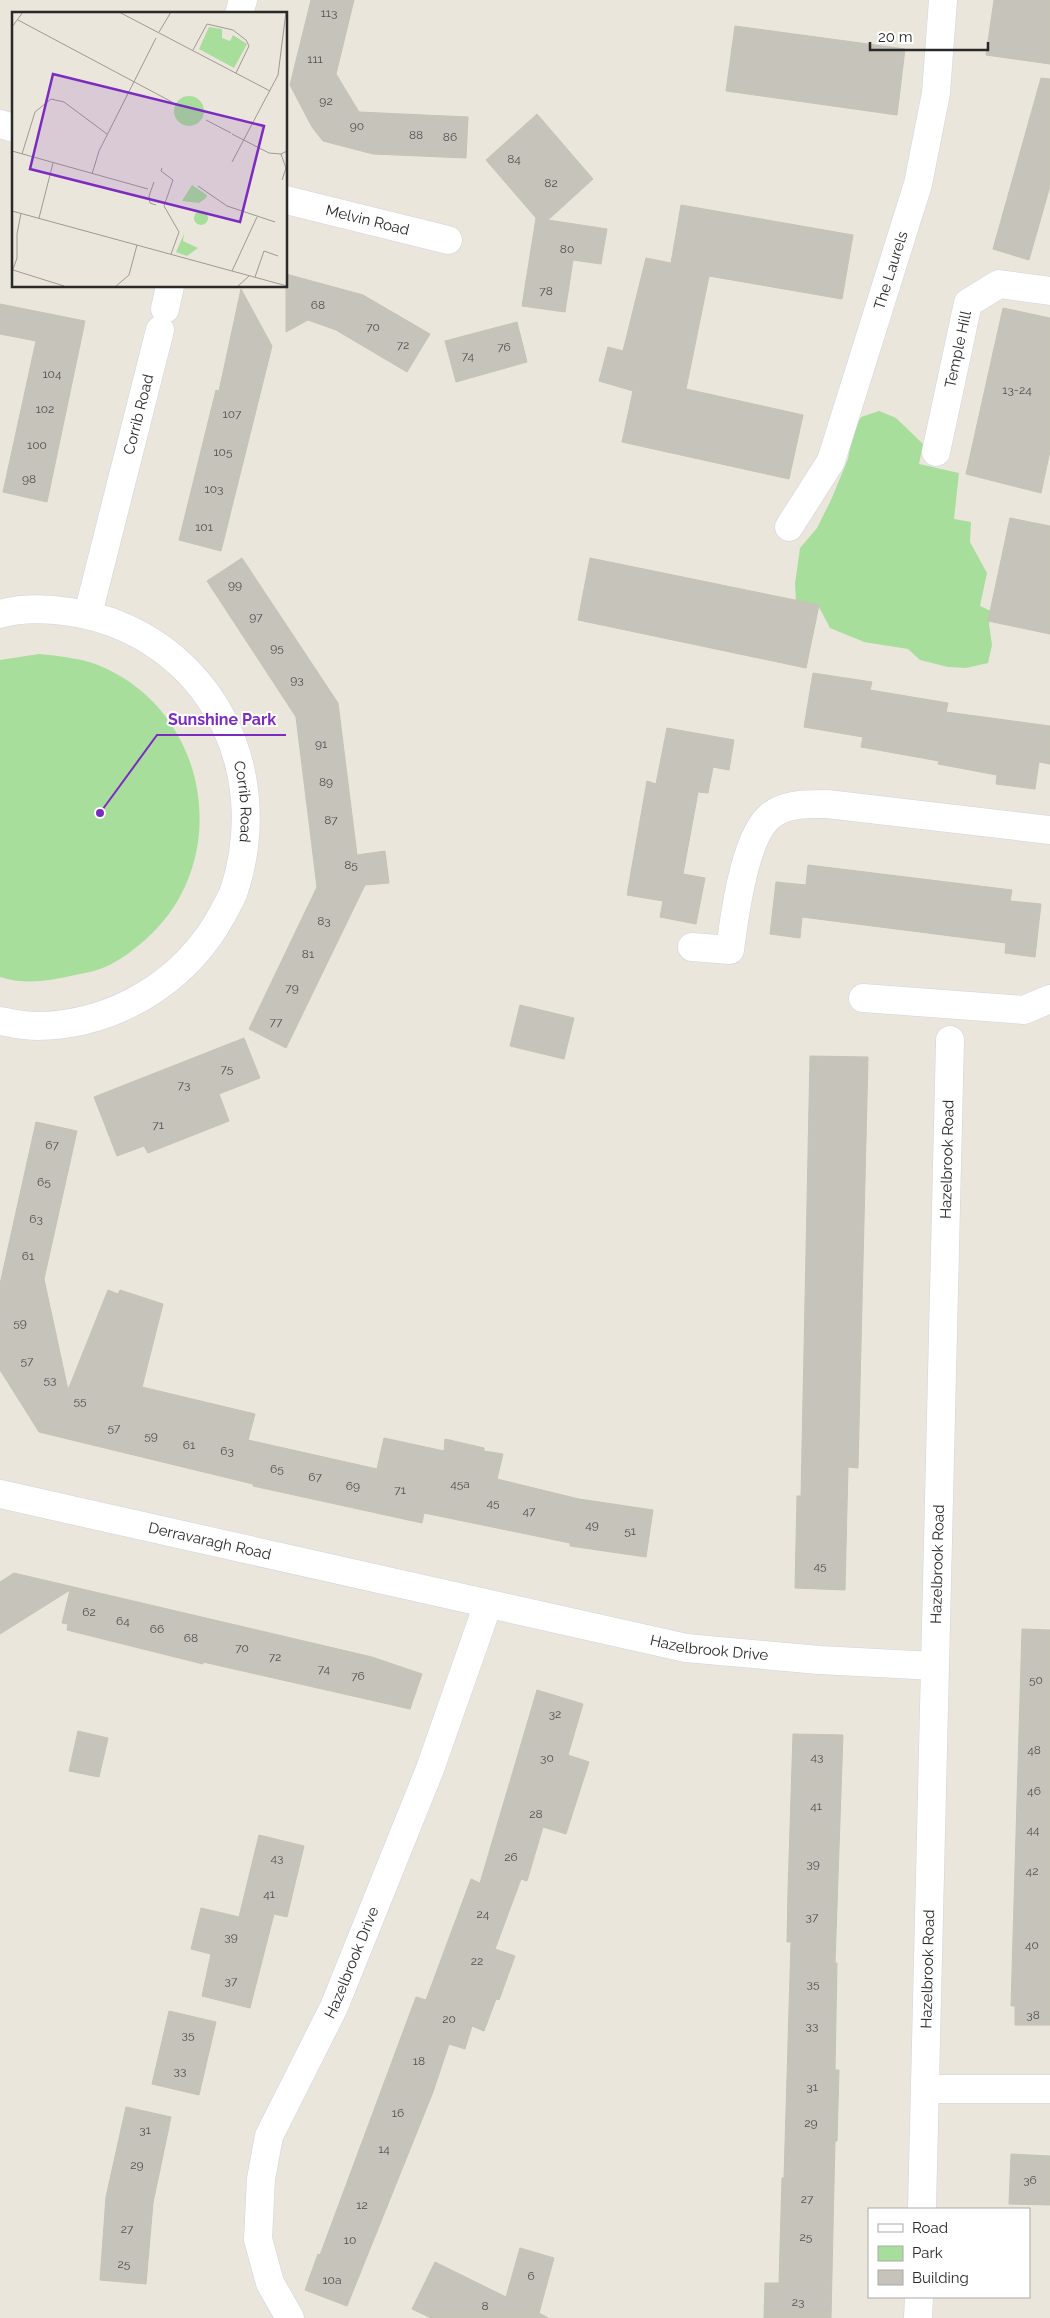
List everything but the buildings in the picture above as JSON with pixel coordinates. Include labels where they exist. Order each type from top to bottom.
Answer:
[{"type":"street","name":"The Laurels","points":[[789,527],[831,461],[918,184],[936,93],[943,0]]},
{"type":"street","name":"Melvin Road","points":[[288,200],[448,240]]},
{"type":"street","name":"Temple Hill","points":[[936,452],[968,303],[999,284],[1050,290]]},
{"type":"street","name":"Corrib Road","points":[[88,614],[165,308]]},
{"type":"street","name":"Corrib Road","points":[[0,614],[16,609],[88,614],[136,632],[177,660],[211,698],[234,743],[246,793],[246,843],[234,892],[210,937],[176,975],[134,1003],[86,1021],[37,1026],[0,1021]]},
{"type":"street","points":[[692,947],[730,950],[742,877],[754,842],[768,818],[796,804],[827,804],[1050,830]]},
{"type":"street","points":[[863,998],[1024,1010],[1050,999]]},
{"type":"street","name":"Hazelbrook Road","points":[[922,2208],[950,1040]]},
{"type":"street","name":"Derravaragh Road","points":[[0,1494],[420,1588]]},
{"type":"street","name":"Hazelbrook Drive","points":[[420,1588],[686,1648],[819,1660],[935,1666]]},
{"type":"street","name":"Hazelbrook Drive","points":[[290,2318],[270,2283],[258,2240],[261,2179],[269,2136],[334,2007],[430,1769],[488,1604]]},
{"type":"street","points":[[926,2089],[1050,2089]]},
{"type":"street","points":[[918,2318],[919,2298]]},
{"type":"green space","points":[[879,411],[896,418],[923,444],[919,464],[959,473],[954,519],[971,522],[970,542],[987,573],[980,606],[991,611],[989,624],[992,645],[988,663],[966,668],[948,667],[920,660],[908,649],[864,642],[830,628],[819,607],[796,601],[795,584],[800,548],[817,528],[831,500],[848,459],[852,434],[861,417]]},
{"type":"green space","points":[[39,654],[76,659],[98,665],[136,687],[165,716],[186,751],[197,790],[199,831],[191,870],[173,908],[145,940],[118,960],[91,972],[56,979],[18,981],[0,977],[0,660]]},
{"type":"place","name":"Sunshine Park","points":[[100,813]]}]
